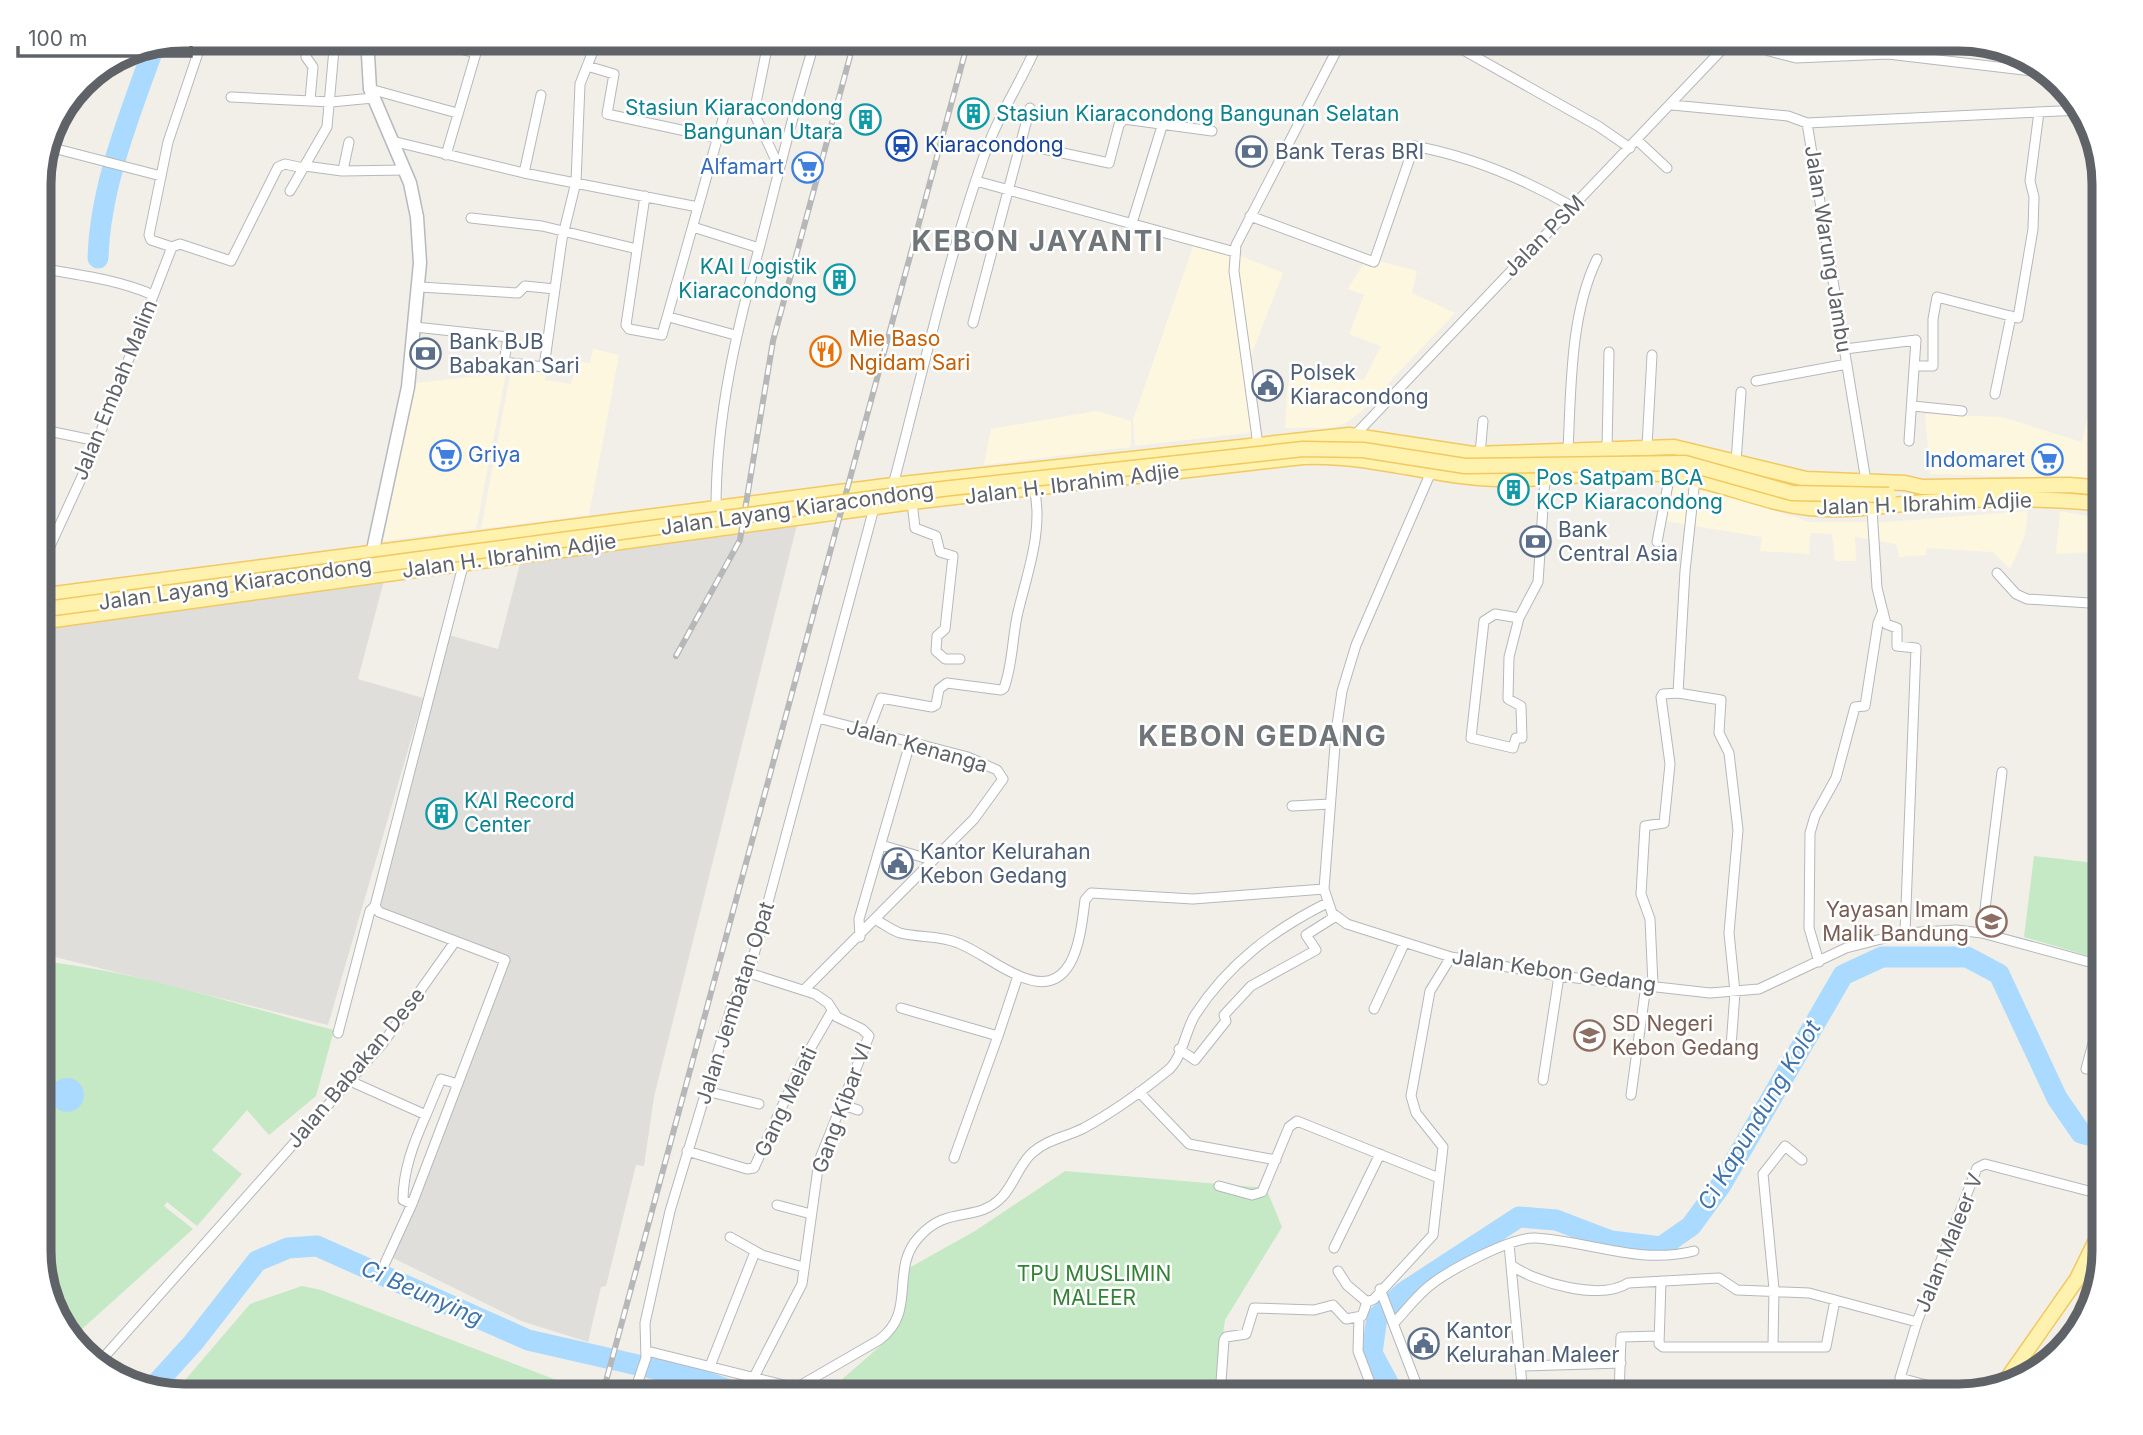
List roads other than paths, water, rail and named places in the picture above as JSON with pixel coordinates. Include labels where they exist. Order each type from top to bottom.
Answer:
[{"type":"main road","name":"Jalan H. Ibrahim Adjie","points":[[51,594],[893,485],[1357,436],[1446,452],[1480,454],[1647,446],[1682,448],[1805,479],[1866,481],[1921,494],[2092,503]]},
{"type":"main road","points":[[1348,456],[1342,445],[1357,436],[1373,451],[1367,458]]},
{"type":"main road","points":[[1265,444],[1274,459]]},
{"type":"main road","name":"Jalan Layang Kiaracondong","points":[[51,608],[942,489],[1304,449],[1363,450],[1465,466],[1685,463],[1792,493],[1921,494]]},
{"type":"main road","name":"Jalan H. Ibrahim Adjie","points":[[51,620],[912,502],[1274,459],[1348,456],[1431,472],[1499,480],[1670,474],[1785,505],[1872,509],[1921,494],[2069,485],[2092,487]]},
{"type":"main road","points":[[764,501],[766,523]]},
{"type":"main road","points":[[564,528],[567,548]]},
{"type":"main road","points":[[2013,1372],[2091,1262]]},
{"type":"street","points":[[198,51],[168,142],[149,235],[151,240],[172,247],[180,244],[231,261],[278,167],[285,164],[344,170],[405,170]]},
{"type":"street","points":[[307,51],[306,57],[313,67],[310,100]]},
{"type":"street","points":[[290,191],[327,128],[333,51]]},
{"type":"street","points":[[368,51],[372,94],[405,170],[418,217],[420,287],[408,387],[370,553],[373,576]]},
{"type":"street","points":[[446,155],[476,53],[468,51]]},
{"type":"street","points":[[415,327],[508,337],[504,362],[544,367],[564,231],[576,182],[580,84],[593,51]]},
{"type":"street","points":[[766,51],[754,113],[779,167]]},
{"type":"street","points":[[716,508],[720,424],[735,335],[797,94],[812,51]]},
{"type":"street","points":[[893,485],[959,233],[999,116],[1028,68],[1035,51]]},
{"type":"street","points":[[1265,444],[1236,287],[1235,252],[1250,216],[1336,51]]},
{"type":"street","points":[[1465,51],[1633,144],[1667,168]]},
{"type":"street","name":"Jalan PSM","points":[[1357,436],[1462,319],[1722,51]]},
{"type":"street","points":[[1769,51],[1797,58],[1888,54],[2028,71]]},
{"type":"street","points":[[587,66],[614,74],[607,114],[718,138]]},
{"type":"street","points":[[231,97],[331,102],[372,94],[457,113]]},
{"type":"street","points":[[524,173],[541,95]]},
{"type":"street","points":[[1672,105],[1788,116],[1807,123]]},
{"type":"street","points":[[972,323],[1030,108]]},
{"type":"street","name":"Jalan Warung Jambu","points":[[1866,481],[1807,123],[2070,111]]},
{"type":"street","points":[[1915,366],[1933,366],[1933,319],[1937,297],[2018,318],[2033,229],[2034,197],[2031,181],[2039,112]]},
{"type":"street","points":[[645,196],[627,327],[662,335],[724,115]]},
{"type":"street","points":[[1021,144],[1109,163],[1122,120],[1212,131]]},
{"type":"street","points":[[1132,223],[1163,123]]},
{"type":"street","points":[[392,141],[524,173],[698,207]]},
{"type":"street","points":[[344,170],[349,142]]},
{"type":"street","points":[[1250,216],[1374,261],[1414,146],[1449,152],[1479,163],[1573,207]]},
{"type":"street","points":[[55,149],[161,176]]},
{"type":"street","points":[[976,181],[1235,252]]},
{"type":"street","points":[[471,218],[564,231],[637,249]]},
{"type":"street","points":[[693,227],[759,248]]},
{"type":"street","points":[[959,233],[994,243]]},
{"type":"street","name":"Jalan Embah Malim","points":[[51,543],[97,441],[172,247]]},
{"type":"street","points":[[1569,450],[1573,357],[1597,259]]},
{"type":"street","points":[[51,270],[93,279],[114,279],[153,295]]},
{"type":"street","points":[[420,287],[518,293],[525,286],[555,289]]},
{"type":"street","points":[[1995,394],[2011,316]]},
{"type":"street","points":[[669,317],[735,335]]},
{"type":"street","points":[[1845,349],[1916,340],[1909,441]]},
{"type":"street","points":[[1607,449],[1609,352]]},
{"type":"street","points":[[1647,446],[1652,355]]},
{"type":"street","points":[[1756,381],[1847,364]]},
{"type":"street","points":[[1736,463],[1741,392]]},
{"type":"street","points":[[1913,406],[1962,411]]},
{"type":"street","points":[[1480,454],[1483,421]]},
{"type":"street","points":[[51,431],[97,441]]},
{"type":"street","name":"Jalan Kebon Gedang","points":[[1431,472],[1353,656],[1337,722],[1324,889],[1326,903],[1336,916],[1347,924],[1451,957],[1559,976],[1710,993],[1735,992],[1772,985],[1823,963],[1846,948],[1905,933],[1955,930],[1982,933],[2092,963]]},
{"type":"street","points":[[1657,542],[1670,474]]},
{"type":"street","points":[[1519,618],[1495,614],[1484,621],[1471,738],[1513,748],[1516,738],[1522,738],[1521,706],[1508,699],[1507,675],[1522,607],[1532,597],[1538,582],[1545,478]]},
{"type":"street","points":[[1678,693],[1685,571],[1695,479]]},
{"type":"street","points":[[868,732],[876,703],[881,698],[932,707],[936,705],[939,689],[947,683],[1001,690],[1004,688],[1019,608],[1028,577],[1037,513],[1034,488]]},
{"type":"street","points":[[912,502],[915,528],[933,534],[940,541],[940,552],[953,556],[945,629],[937,636],[936,651],[945,659],[960,659]]},
{"type":"street","name":"Jalan Jembatan Opat","points":[[638,1384],[647,1355],[645,1322],[670,1211],[733,1002],[749,973],[874,508]]},
{"type":"street","points":[[1872,509],[1886,624],[1896,628],[1896,646],[1916,647],[1905,933]]},
{"type":"street","points":[[338,1033],[370,911],[375,906],[464,562]]},
{"type":"street","points":[[1997,573],[2016,594],[2027,599],[2092,603]]},
{"type":"street","points":[[1823,963],[1809,928],[1810,833],[1815,816],[1836,778],[1855,707],[1865,706],[1882,608]]},
{"type":"street","points":[[1631,1095],[1650,985],[1650,919],[1641,894],[1645,826],[1664,823],[1670,766],[1662,695],[1678,693],[1721,699],[1719,733],[1726,746],[1737,797],[1738,830],[1729,933],[1735,992],[1731,1047]]},
{"type":"street","name":"Jalan Kenanga","points":[[818,718],[968,757],[995,768],[1003,777],[974,819],[932,860]]},
{"type":"street","points":[[860,937],[859,919],[910,743]]},
{"type":"street","points":[[1982,933],[2002,772]]},
{"type":"street","points":[[1292,806],[1330,804]]},
{"type":"street","points":[[804,990],[860,937],[932,860],[881,845]]},
{"type":"street","points":[[876,920],[901,933],[951,940],[972,948],[1018,976],[1047,981],[1056,979],[1071,963],[1085,900],[1091,893],[1193,899],[1324,889]]},
{"type":"street","points":[[806,1384],[891,1332],[901,1311],[906,1257],[925,1231],[946,1216],[973,1213],[993,1205],[1003,1196],[1030,1155],[1049,1140],[1081,1129],[1170,1069],[1195,1014],[1236,963],[1258,944],[1326,903]]},
{"type":"street","points":[[375,906],[379,912],[454,943],[505,960],[412,1204],[385,1263]]},
{"type":"street","points":[[1179,1049],[1195,1060],[1226,1021],[1224,1015],[1251,986],[1316,950],[1306,935],[1336,916]]},
{"type":"street","name":"Jalan Babakan Dese","points":[[104,1358],[383,1043],[454,943]]},
{"type":"street","points":[[1374,1009],[1404,944]]},
{"type":"street","points":[[1370,1384],[1358,1351],[1359,1317],[1367,1302],[1381,1291],[1433,1235],[1443,1145],[1416,1113],[1411,1096],[1430,991],[1451,957]]},
{"type":"street","points":[[749,973],[804,990],[828,1003],[832,1011]]},
{"type":"street","points":[[954,1158],[1018,976]]},
{"type":"street","points":[[1543,1080],[1559,976]]},
{"type":"street","points":[[901,1008],[998,1036]]},
{"type":"street","name":"Gang Kibar VI","points":[[753,1379],[802,1284],[819,1161],[868,1047],[869,1036],[862,1029],[837,1017],[832,1011]]},
{"type":"street","name":"Gang Melati","points":[[687,1150],[747,1169],[754,1168],[802,1063],[832,1011]]},
{"type":"street","points":[[2086,1069],[2092,1048]]},
{"type":"street","points":[[412,1204],[403,1200],[409,1157],[441,1079],[458,1084]]},
{"type":"street","points":[[350,1081],[426,1115]]},
{"type":"street","points":[[706,1091],[759,1104]]},
{"type":"street","points":[[1139,1092],[1189,1144],[1276,1160]]},
{"type":"street","points":[[843,1105],[858,1110]]},
{"type":"street","points":[[1219,1186],[1259,1195],[1270,1179],[1291,1124],[1297,1121],[1439,1178]]},
{"type":"street","points":[[1773,1345],[1774,1289],[1763,1174],[1785,1146],[1802,1160]]},
{"type":"street","points":[[1334,1248],[1380,1154]]},
{"type":"street","name":"Jalan Maleer V","points":[[1917,1384],[1900,1380],[1917,1322],[1979,1165],[2092,1192]]},
{"type":"street","points":[[777,1205],[811,1214]]},
{"type":"street","points":[[730,1237],[755,1252],[803,1266]]},
{"type":"street","points":[[1395,1322],[1434,1282],[1509,1244],[1531,1238],[1623,1254],[1666,1255],[1694,1251]]},
{"type":"street","points":[[1509,1244],[1522,1384]]},
{"type":"street","points":[[710,1366],[755,1252]]},
{"type":"street","points":[[1511,1265],[1523,1273],[1592,1291],[1617,1291],[1628,1283],[1719,1278],[1737,1290],[1774,1289],[1809,1293],[1917,1322]]},
{"type":"street","points":[[1338,1271],[1362,1300],[1367,1302]]},
{"type":"street","points":[[1661,1281],[1659,1344],[1663,1347],[1828,1346],[1835,1300]]},
{"type":"street","points":[[1381,1291],[1417,1384]]},
{"type":"street","points":[[1221,1384],[1224,1340],[1226,1337],[1246,1334],[1254,1308],[1314,1310],[1333,1304],[1343,1319],[1359,1317]]},
{"type":"street","points":[[1620,1384],[1622,1337],[1659,1336]]},
{"type":"street","points":[[647,1355],[710,1366],[766,1384]]},
{"type":"street","points":[[1520,1366],[1621,1363]]},
{"type":"water","points":[[67,1078],[79,1083],[84,1095],[79,1107],[67,1112],[55,1107],[51,1092],[55,1083]]},
{"type":"waterway","points":[[98,258],[104,203],[118,149],[151,55]]},
{"type":"waterway","name":"Ci Kapundung Kolot","points":[[1389,1384],[1372,1353],[1377,1317],[1404,1292],[1519,1217],[1556,1220],[1611,1241],[1661,1247],[1691,1226],[1721,1185],[1843,975],[1882,957],[1967,957],[1999,974],[2057,1098],[2081,1133],[2092,1136]]},
{"type":"waterway","name":"Ci Beunying","points":[[158,1382],[193,1343],[257,1261],[288,1248],[317,1246],[528,1340],[713,1384]]},
{"type":"railway","points":[[676,656],[740,540],[773,341],[851,51]]},
{"type":"railway","points":[[605,1384],[965,51]]},
{"type":"place","name":"Stasiun Kiaracondong Bangunan Selatan","points":[[973,114]]},
{"type":"place","name":"Stasiun Kiaracondong Bangunan Utara","points":[[866,120]]},
{"type":"place","name":"Kiaracondong","points":[[902,145]]},
{"type":"place","name":"Bank Teras BRI","points":[[1252,152]]},
{"type":"place","name":"Alfamart","points":[[807,167]]},
{"type":"place","name":"KAI Logistik Kiaracondong","points":[[840,279]]},
{"type":"place","name":"Mie Baso Ngidam Sari","points":[[826,351]]},
{"type":"place","name":"Bank BJB Babakan Sari","points":[[426,354]]},
{"type":"place","name":"Polsek Kiaracondong","points":[[1267,385]]},
{"type":"place","name":"Griya","points":[[445,455]]},
{"type":"place","name":"Indomaret","points":[[2048,460]]},
{"type":"place","name":"Pos Satpam BCA KCP Kiaracondong","points":[[1513,490]]},
{"type":"place","name":"Bank Central Asia","points":[[1535,542]]},
{"type":"place","name":"KAI Record Center","points":[[441,813]]},
{"type":"place","name":"Kantor Kelurahan Kebon Gedang","points":[[897,864]]},
{"type":"place","name":"Yayasan Imam Malik Bandung","points":[[1992,922]]},
{"type":"place","name":"SD Negeri Kebon Gedang","points":[[1589,1036]]},
{"type":"place","name":"Kantor Kelurahan Maleer","points":[[1423,1343]]},
{"type":"district","name":"KEBON JAYANTI","points":[[1038,241]]},
{"type":"district","name":"KEBON GEDANG","points":[[1263,736]]},
{"type":"park label","name":"TPU MUSLIMIN MALEER","points":[[1094,1286]]}]
